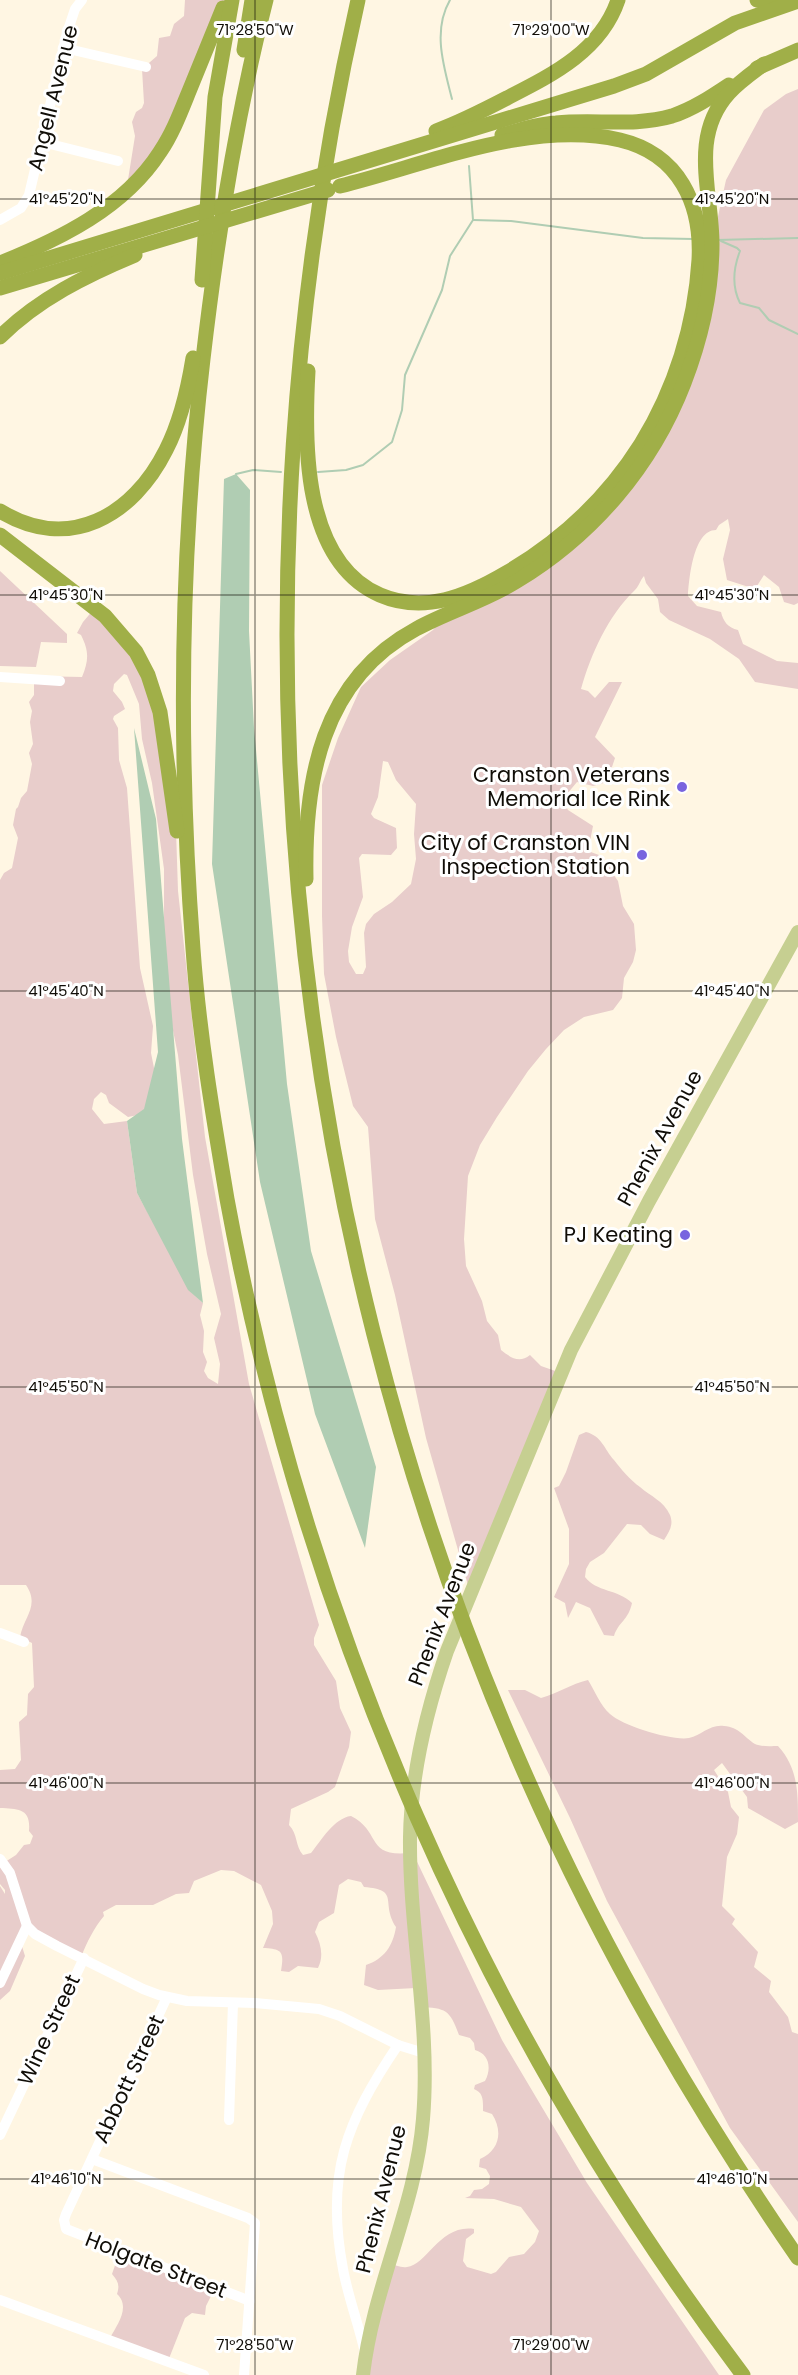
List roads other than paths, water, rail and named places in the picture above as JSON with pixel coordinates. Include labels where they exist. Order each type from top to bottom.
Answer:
[{"type":"highway","points":[[0,263],[91,218],[116,201],[140,179],[169,138],[226,0]]},
{"type":"highway","points":[[0,511],[22,522],[46,528],[70,529],[94,523],[115,512],[133,497],[166,451],[183,405],[198,331],[215,97],[232,0]]},
{"type":"highway","points":[[192,947],[183,759],[184,600],[191,476],[219,197],[252,0]]},
{"type":"highway","points":[[214,256],[234,143],[266,0]]},
{"type":"highway","points":[[358,0],[319,202],[296,393],[288,510],[286,614],[288,736],[293,830],[308,984],[331,1138],[363,1290],[406,1449],[472,1646],[532,1789],[609,1947],[700,2109],[798,2258]]},
{"type":"highway","points":[[335,111],[366,0]]},
{"type":"highway","points":[[342,168],[449,126],[553,74],[595,40],[608,24],[618,0]]},
{"type":"highway","points":[[757,0],[794,3]]},
{"type":"highway","points":[[0,273],[626,82],[655,70],[735,23],[794,3]]},
{"type":"highway","points":[[340,186],[529,127],[557,123],[644,121],[672,116],[700,104],[764,64],[798,50]]},
{"type":"highway","points":[[308,984],[305,862],[307,824],[318,757],[332,716],[359,675],[392,645],[416,629],[499,592],[535,570],[584,531],[627,485],[661,434],[691,365],[705,311],[704,154],[710,125],[727,96],[764,64]]},
{"type":"highway","points":[[0,288],[340,186],[501,143],[563,136],[606,137],[643,148],[670,167],[704,221]]},
{"type":"highway","points":[[319,202],[307,401],[308,462],[316,507],[328,542],[346,571],[375,593],[408,603],[450,600],[499,577],[556,540],[603,494],[640,444],[669,390],[689,329],[706,251]]},
{"type":"highway","points":[[0,337],[29,312],[78,282],[201,228]]},
{"type":"highway","points":[[0,535],[105,616],[128,641],[148,675],[158,701],[165,737],[181,883],[192,947],[207,1072],[221,1165],[241,1270],[262,1359],[310,1530],[372,1709],[460,1910],[532,2050],[579,2132],[646,2238],[743,2375]]},
{"type":"main road","name":"Phenix Avenue","points":[[363,2375],[373,2315],[402,2219],[417,2157],[424,2108],[424,2054],[410,1837],[413,1781],[430,1702],[447,1651],[571,1350],[648,1201],[798,932]]},
{"type":"street","name":"Angell Avenue","points":[[0,220],[14,213],[26,202],[64,48],[75,9],[82,0]]},
{"type":"street","points":[[64,48],[146,67]]},
{"type":"street","points":[[42,142],[118,161]]},
{"type":"street","points":[[0,677],[60,681]]},
{"type":"street","points":[[0,1633],[24,1642]]},
{"type":"street","points":[[0,1859],[10,1873],[27,1926],[36,1934],[143,1989],[187,2001],[297,2006],[329,2012],[399,2045],[424,2054]]},
{"type":"street","points":[[0,1983],[27,1926]]},
{"type":"street","name":"Wine Street","points":[[0,2135],[84,1958]]},
{"type":"street","name":"Abbott Street","points":[[65,2226],[66,2214],[167,1997]]},
{"type":"street","points":[[229,2120],[233,2003]]},
{"type":"street","points":[[365,2354],[342,2260],[338,2178],[346,2141],[358,2111],[376,2078],[399,2045]]},
{"type":"street","points":[[92,2159],[250,2219],[255,2223],[244,2375]]},
{"type":"street","name":"Holgate Street","points":[[65,2226],[66,2229],[115,2250],[250,2301]]},
{"type":"street","points":[[0,2300],[204,2375]]},
{"type":"waterway","points":[[450,0],[442,24],[441,49],[452,99]]},
{"type":"waterway","points":[[318,472],[346,470],[363,465],[392,442],[402,410],[405,375],[442,290],[450,256],[473,220],[469,166]]},
{"type":"waterway","points":[[473,220],[511,221],[643,238],[693,239]]},
{"type":"waterway","points":[[717,240],[798,238]]},
{"type":"waterway","points":[[721,241],[740,251],[734,278],[740,303],[759,308],[769,320],[798,334]]},
{"type":"waterway","points":[[236,474],[253,470],[281,472]]},
{"type":"place","name":"Cranston Veterans Memorial Ice Rink","points":[[682,787]]},
{"type":"place","name":"City of Cranston VIN Inspection Station","points":[[642,855]]},
{"type":"place","name":"PJ Keating","points":[[685,1235]]}]
